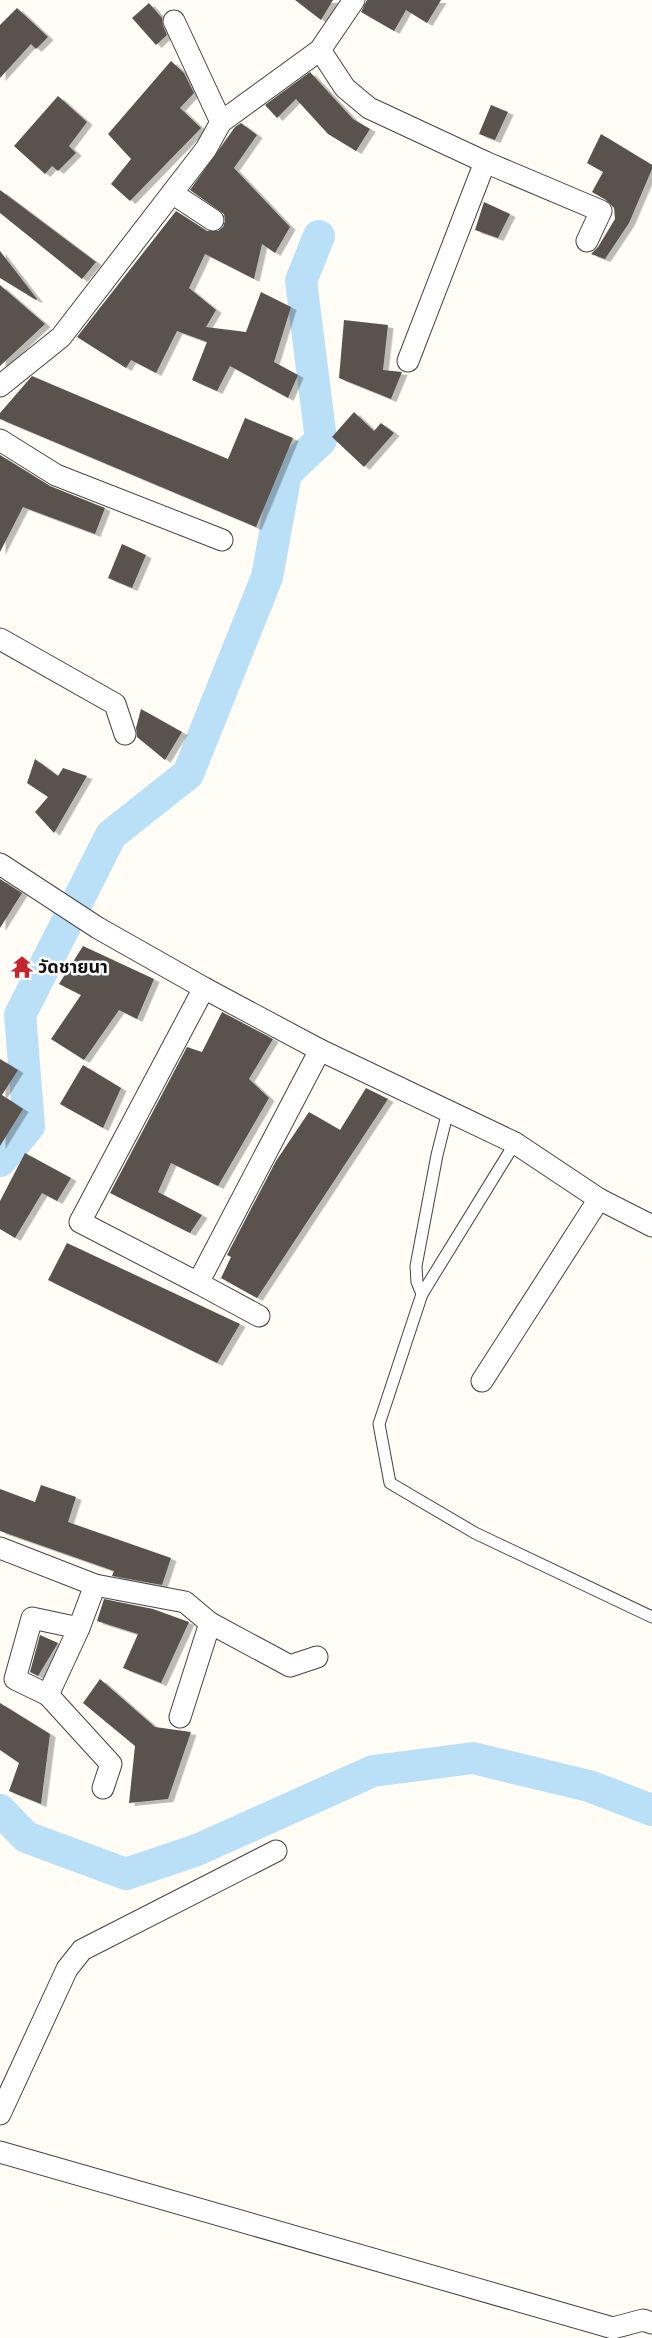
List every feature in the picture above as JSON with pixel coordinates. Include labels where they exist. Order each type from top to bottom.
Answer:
[{"type":"street","points":[[0,386],[61,337],[206,149],[221,122],[320,50],[354,0]]},
{"type":"street","points":[[174,21],[221,122]]},
{"type":"street","points":[[320,50],[345,88],[369,108],[485,162],[601,211],[587,241]]},
{"type":"street","points":[[408,361],[472,200],[485,162]]},
{"type":"street","points":[[172,193],[213,220]]},
{"type":"street","points":[[0,440],[56,475],[222,540]]},
{"type":"street","points":[[0,639],[115,704],[125,734]]},
{"type":"street","points":[[0,864],[98,928],[204,988],[320,1050],[515,1143],[599,1199],[652,1226]]},
{"type":"street","points":[[204,988],[80,1222],[259,1316]]},
{"type":"street","points":[[198,1283],[320,1050]]},
{"type":"street","points":[[482,1382],[599,1199]]},
{"type":"street","points":[[0,1548],[95,1585],[185,1602],[210,1623],[290,1666],[318,1657]]},
{"type":"street","points":[[48,1696],[80,1628],[95,1585]]},
{"type":"street","points":[[80,1628],[32,1618],[7,1685],[48,1696],[111,1764],[103,1788]]},
{"type":"street","points":[[180,1717],[210,1623]]},
{"type":"street","points":[[0,2114],[67,1969],[82,1950],[276,1850]]},
{"type":"street","points":[[0,2152],[613,2328],[649,2316]]},
{"type":"lane","points":[[422,1294],[417,1282],[416,1266],[437,1155],[448,1111]]},
{"type":"lane","points":[[515,1143],[422,1294],[379,1424],[390,1483],[475,1533],[652,1617]]},
{"type":"building","points":[[295,0],[333,0],[321,20]]},
{"type":"building","points":[[367,0],[441,0],[427,23],[406,10],[394,31],[361,12]]},
{"type":"building","points":[[149,3],[162,18],[167,35],[156,45],[132,18]]},
{"type":"building","points":[[17,8],[48,37],[36,49],[31,44],[0,78],[0,25]]},
{"type":"building","points":[[171,61],[184,73],[194,93],[180,108],[201,128],[130,201],[111,184],[131,159],[108,134]]},
{"type":"building","points":[[310,72],[353,119],[370,129],[356,151],[328,134],[296,99],[277,118],[265,105]]},
{"type":"building","points":[[58,96],[87,122],[69,146],[76,153],[58,171],[52,166],[45,174],[14,146]]},
{"type":"building","points":[[491,105],[508,112],[495,140],[479,134]]},
{"type":"building","points":[[241,123],[257,135],[234,168],[290,227],[275,253],[262,244],[254,279],[205,254],[189,288],[216,310],[206,327],[246,332],[261,292],[291,307],[274,362],[298,375],[288,398],[230,366],[217,391],[192,380],[207,342],[177,331],[156,373],[131,360],[126,368],[77,337],[176,211],[207,231],[218,231],[223,227],[225,221],[224,214],[190,190],[235,127]]},
{"type":"building","points":[[601,134],[652,165],[629,223],[605,259],[591,254],[598,247],[615,219],[614,208],[606,200],[592,192],[603,172],[587,163]]},
{"type":"building","points":[[0,190],[96,262],[82,279],[0,213]]},
{"type":"building","points":[[484,202],[510,214],[498,238],[475,230]]},
{"type":"building","points":[[0,251],[37,299],[36,300],[0,278]]},
{"type":"building","points":[[0,285],[45,324],[0,366]]},
{"type":"building","points":[[344,320],[388,325],[383,370],[402,372],[391,399],[339,378]]},
{"type":"building","points":[[32,376],[228,459],[245,418],[293,438],[256,527],[0,419],[0,413]]},
{"type":"building","points":[[354,412],[374,431],[381,423],[394,433],[364,467],[332,437]]},
{"type":"building","points":[[0,455],[50,486],[105,508],[95,534],[23,507],[0,552]]},
{"type":"building","points":[[122,544],[146,555],[132,588],[108,578]]},
{"type":"building","points":[[141,709],[182,732],[165,760],[137,737],[136,728]]},
{"type":"building","points":[[35,759],[58,776],[63,768],[87,776],[54,833],[35,812],[48,797],[27,783]]},
{"type":"building","points":[[0,879],[22,893],[0,928]]},
{"type":"building","points":[[83,946],[154,979],[137,1019],[119,1010],[84,1060],[51,1039],[81,995],[59,984]]},
{"type":"building","points":[[222,1012],[273,1039],[249,1079],[269,1098],[218,1186],[171,1163],[158,1192],[202,1215],[190,1233],[110,1193],[187,1047],[202,1052]]},
{"type":"building","points":[[0,1059],[18,1070],[2,1095],[23,1109],[0,1146]]},
{"type":"building","points":[[83,1065],[121,1088],[103,1128],[60,1104]]},
{"type":"building","points":[[366,1088],[388,1099],[257,1298],[221,1278],[231,1257],[227,1255],[276,1161],[309,1112],[340,1130]]},
{"type":"building","points":[[25,1153],[71,1178],[57,1201],[42,1193],[15,1238],[0,1229],[0,1201]]},
{"type":"building","points":[[67,1243],[240,1324],[217,1363],[48,1280]]},
{"type":"building","points":[[41,1485],[76,1497],[68,1522],[171,1558],[162,1585],[112,1576],[114,1571],[0,1531],[0,1489],[35,1502]]},
{"type":"building","points":[[104,1599],[153,1609],[189,1622],[161,1683],[123,1668],[138,1634],[97,1621]]},
{"type":"building","points":[[40,1635],[58,1643],[38,1676],[30,1672]]},
{"type":"building","points":[[100,1679],[155,1727],[191,1732],[168,1799],[129,1803],[135,1746],[83,1703]]},
{"type":"building","points":[[0,1703],[50,1734],[41,1804],[9,1791],[19,1763],[0,1750]]},
{"type":"waterway","points":[[0,1161],[29,1126],[20,1015],[111,835],[188,774],[267,577],[286,473],[321,440],[301,281],[319,236]]},
{"type":"waterway","points":[[0,1810],[26,1837],[126,1874],[197,1850],[373,1771],[473,1758],[589,1786],[652,1810]]},
{"type":"place","name":"วัดชายนา","points":[[22,967]]}]
